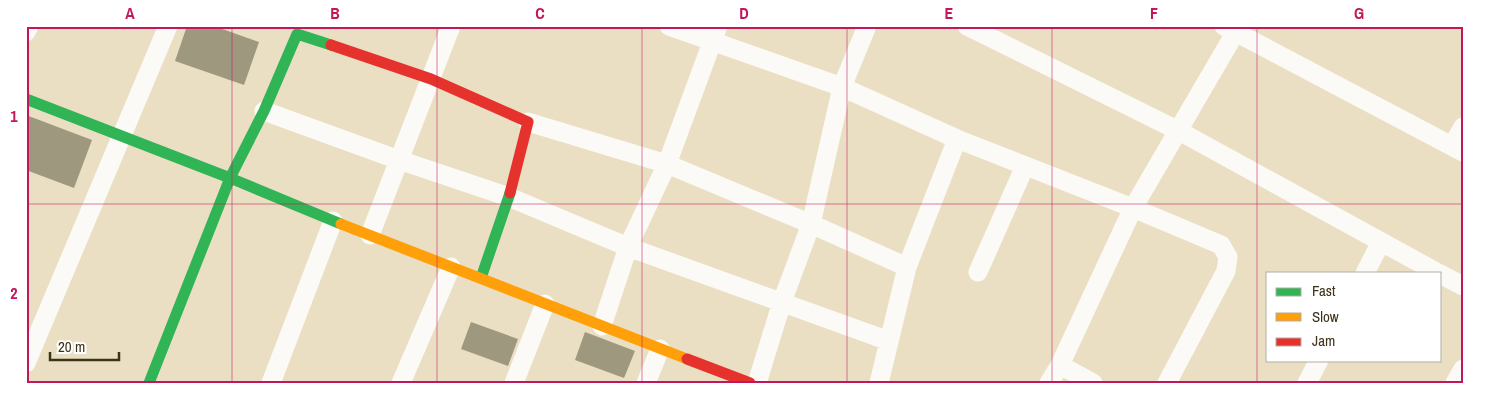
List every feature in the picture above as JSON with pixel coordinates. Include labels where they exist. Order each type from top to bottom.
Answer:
[{"type":"street","points":[[26,32],[29,26]]},
{"type":"street","points":[[26,363],[168,26]]},
{"type":"street","points":[[370,235],[451,26]]},
{"type":"street","points":[[669,26],[715,34],[957,139],[1133,208],[1221,246],[1228,257],[1226,271],[1167,383]]},
{"type":"street","points":[[757,383],[782,302],[811,224],[842,88],[867,26]]},
{"type":"street","points":[[967,26],[1179,131],[1437,272]]},
{"type":"street","points":[[148,383],[230,178],[264,111],[299,30],[431,79],[528,122],[667,164],[811,224],[907,267]]},
{"type":"street","points":[[1049,383],[1060,364],[1133,208],[1179,131],[1230,30],[1458,149],[1463,127]]},
{"type":"street","points":[[602,326],[628,247],[667,164],[715,34]]},
{"type":"street","points":[[26,99],[750,383]]},
{"type":"street","points":[[264,111],[399,160],[509,197],[628,247],[889,341]]},
{"type":"street","points":[[481,278],[509,197],[528,122]]},
{"type":"street","points":[[879,383],[907,267],[957,139]]},
{"type":"street","points":[[978,272],[1025,166]]},
{"type":"street","points":[[271,383],[333,221]]},
{"type":"street","points":[[1366,272],[1381,242]]},
{"type":"street","points":[[401,383],[451,267]]},
{"type":"street","points":[[1442,275],[1463,286]]},
{"type":"street","points":[[514,383],[545,304]]},
{"type":"street","points":[[646,383],[660,349]]},
{"type":"street","points":[[1307,383],[1318,362]]},
{"type":"street","points":[[1060,364],[1093,383]]},
{"type":"street","points":[[1455,383],[1463,370]]},
{"type":"building","points":[[187,26],[214,26],[259,42],[244,85],[175,61]]},
{"type":"building","points":[[26,115],[92,140],[74,188],[26,170]]},
{"type":"building","points":[[471,322],[518,339],[508,366],[461,349]]},
{"type":"building","points":[[585,332],[635,351],[624,378],[575,360]]},
{"type":"traffic: fast","points":[[149,383],[230,178],[264,111],[297,34],[331,45]]},
{"type":"traffic: fast","points":[[26,99],[230,178],[341,224]]},
{"type":"traffic: fast","points":[[481,278],[510,193]]},
{"type":"traffic: slow","points":[[341,224],[687,359]]},
{"type":"traffic: jam","points":[[331,45],[431,79],[528,122],[510,193]]},
{"type":"traffic: jam","points":[[687,359],[750,383]]}]
